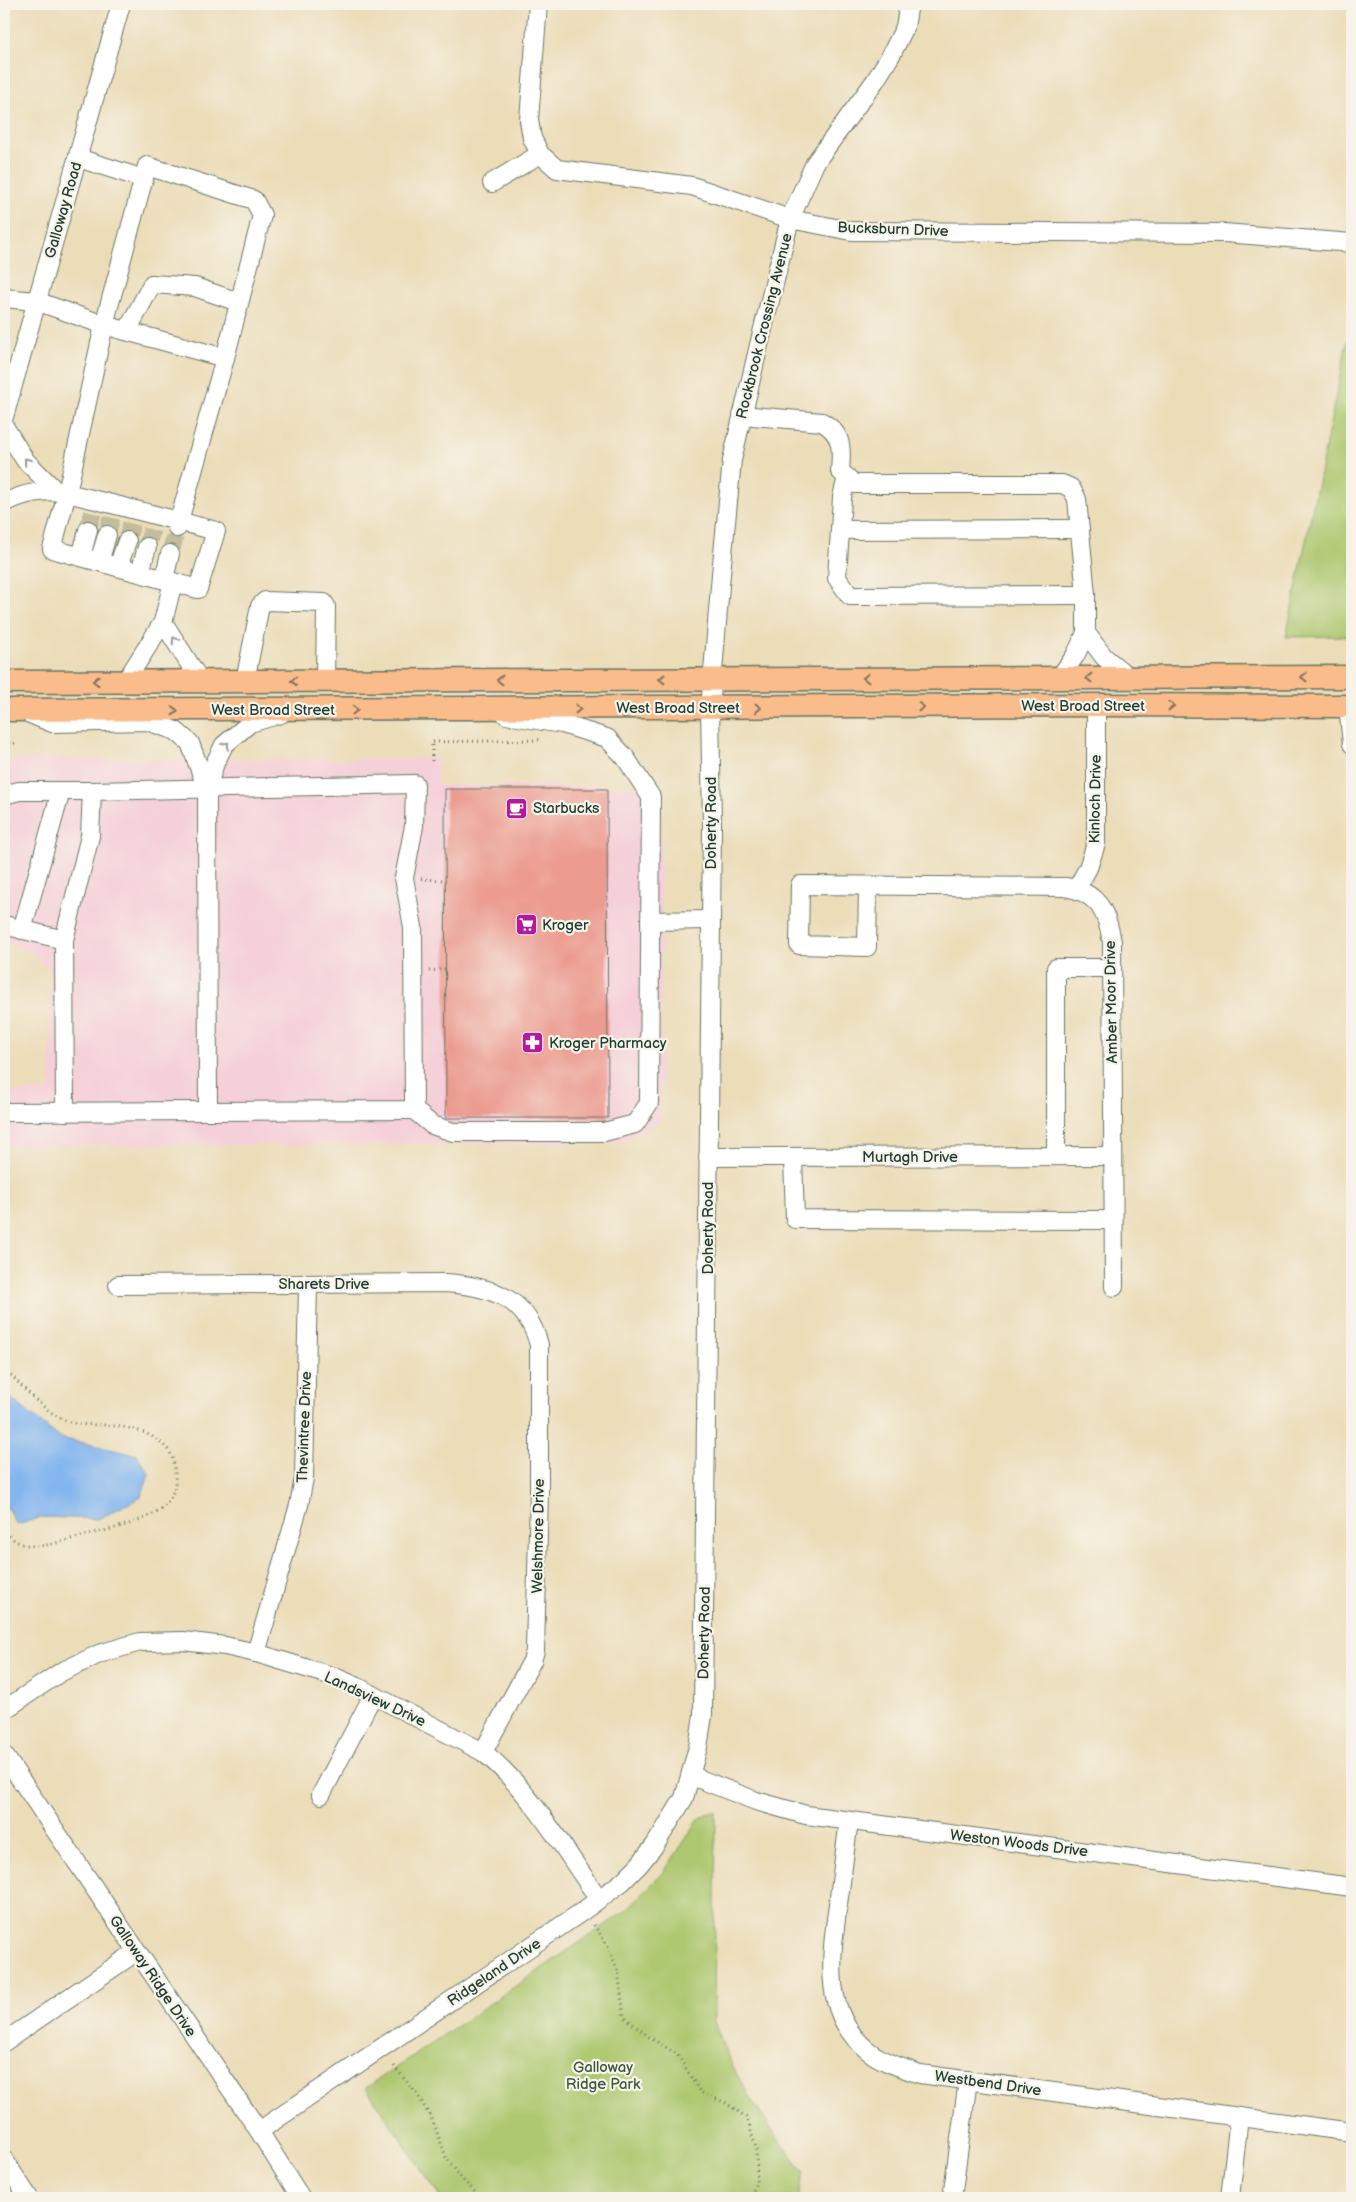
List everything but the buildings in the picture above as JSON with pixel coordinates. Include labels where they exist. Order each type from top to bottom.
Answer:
[{"type":"main road","name":"West Broad Street","points":[[4,682],[1352,677]]},
{"type":"main road","name":"West Broad Street","points":[[12,710],[1096,705],[1350,706]]},
{"type":"street","name":"Galloway Road","points":[[4,416],[121,4]]},
{"type":"street","name":"Bucksburn Drive","points":[[538,4],[529,120],[532,138],[540,154],[557,169],[692,186],[790,219],[851,231],[1224,234],[1352,242]]},
{"type":"street","name":"Rockbrook Crossing Avenue","points":[[711,679],[732,460],[790,219],[816,163],[875,82],[891,55],[905,27],[909,4]]},
{"type":"street","points":[[492,183],[540,154]]},
{"type":"street","points":[[78,158],[144,179]]},
{"type":"street","points":[[4,426],[25,460],[62,492],[134,513],[178,524],[216,531],[198,589],[52,549],[62,492],[147,166],[254,200],[262,216],[238,302],[225,358],[178,524]]},
{"type":"street","points":[[127,331],[152,284],[195,286],[238,302]]},
{"type":"street","points":[[4,298],[36,301],[104,325],[225,358]]},
{"type":"street","points":[[742,415],[822,422],[833,428],[842,448],[840,471],[854,484],[1062,484],[1071,488],[1077,499],[1086,595],[1086,633],[1074,656],[1059,678]]},
{"type":"street","points":[[847,477],[842,496],[837,578],[850,596],[1086,595]]},
{"type":"street","points":[[4,503],[16,497],[62,492]]},
{"type":"street","points":[[840,530],[1080,529]]},
{"type":"street","points":[[81,557],[88,530]]},
{"type":"street","points":[[99,562],[107,535]]},
{"type":"street","points":[[118,567],[126,541]]},
{"type":"street","points":[[140,573],[147,547]]},
{"type":"street","points":[[125,682],[163,622],[170,554]]},
{"type":"street","points":[[245,681],[260,606],[265,601],[320,601],[326,606],[325,681]]},
{"type":"street","points":[[163,622],[201,682]]},
{"type":"street","points":[[1086,633],[1104,657],[1130,678]]},
{"type":"street","name":"Doherty Road","points":[[692,1776],[703,1715],[712,824],[711,679]]},
{"type":"street","name":"Kinloch Drive","points":[[1077,888],[1088,868],[1096,844],[1096,705]]},
{"type":"street","points":[[1350,706],[1352,744]]},
{"type":"street","points":[[4,1112],[414,1110],[432,1125],[454,1132],[604,1132],[635,1124],[649,1103],[651,797],[625,757],[607,738],[562,724],[467,709]]},
{"type":"street","points":[[12,710],[52,723],[147,722],[176,731],[190,743],[207,789]]},
{"type":"street","points":[[208,1112],[207,789],[214,763],[224,745],[250,723],[294,710]]},
{"type":"street","points":[[4,795],[19,791],[415,784],[414,826],[404,878],[413,927],[414,1110]]},
{"type":"street","points":[[22,930],[61,791]]},
{"type":"street","points":[[65,1112],[64,940],[90,836],[92,791]]},
{"type":"street","points":[[868,886],[867,946],[799,945],[800,885],[1055,886],[1077,888]]},
{"type":"street","name":"Amber Moor Drive","points":[[1077,888],[1093,898],[1108,919],[1112,942],[1112,1220],[1114,1288]]},
{"type":"street","points":[[650,921],[711,920]]},
{"type":"street","points":[[4,925],[64,940]]},
{"type":"street","points":[[1056,1156],[1056,968],[1112,968]]},
{"type":"street","name":"Murtagh Drive","points":[[708,1157],[1112,1156]]},
{"type":"street","points":[[793,1157],[795,1219],[1112,1220]]},
{"type":"street","name":"Sharets Drive","points":[[118,1285],[467,1285],[502,1294],[522,1311]]},
{"type":"street","name":"Thevintree Drive","points":[[256,1653],[299,1504],[304,1478],[308,1285]]},
{"type":"street","name":"Welshmore Drive","points":[[483,1752],[532,1661],[536,1644],[539,1345],[536,1334],[522,1311]]},
{"type":"street","name":"Landsview Drive","points":[[4,1710],[60,1672],[99,1654],[140,1642],[183,1641],[225,1646],[256,1653],[332,1676],[483,1752],[516,1782],[598,1899]]},
{"type":"street","points":[[321,1795],[373,1695]]},
{"type":"street","name":"Galloway Ridge Drive","points":[[4,1755],[258,2131],[301,2198]]},
{"type":"street","name":"Weston Woods Drive","points":[[692,1776],[756,1801],[806,1815],[1352,1887]]},
{"type":"street","name":"Ridgeland Drive","points":[[258,2131],[583,1911],[622,1882],[655,1846],[684,1798],[692,1776]]},
{"type":"street","name":"Westbend Drive","points":[[849,1821],[831,1957],[832,1984],[838,2010],[853,2034],[871,2053],[887,2062],[920,2074],[1352,2132]]},
{"type":"street","points":[[4,2042],[136,1952]]},
{"type":"street","points":[[952,2198],[968,2080]]},
{"type":"street","points":[[1230,2198],[1239,2117]]},
{"type":"street","points":[[4,2160],[29,2198]]},
{"type":"path","points":[[432,761],[432,742],[549,740]]},
{"type":"path","points":[[4,744],[16,743]]},
{"type":"path","points":[[404,878],[445,880]]},
{"type":"path","points":[[4,1368],[51,1412],[67,1421],[80,1425],[105,1425],[139,1430],[158,1439],[170,1453],[174,1464],[176,1481],[174,1493],[166,1504],[149,1517],[47,1544],[26,1545],[4,1532]]},
{"type":"path","points":[[583,1911],[608,1946],[618,1972],[624,2017],[649,2037],[677,2054],[700,2092],[726,2103],[747,2118],[756,2148],[757,2178],[751,2198]]},
{"type":"path","points":[[394,2066],[419,2097],[433,2122],[446,2157],[461,2178],[481,2198]]},
{"type":"shaded area","points":[[16,759],[437,759],[437,785],[610,786],[661,791],[661,1122],[620,1143],[4,1146],[4,1092],[50,1091],[50,969],[29,950],[4,944],[4,769]]},
{"type":"green space","points":[[1352,318],[1352,636],[1286,637]]},
{"type":"green space","name":"Galloway Ridge Park","points":[[716,1812],[714,2021],[731,2063],[742,2083],[804,2173],[797,2198],[441,2198],[366,2088],[623,1913],[664,1872],[699,1819],[706,1814]]},
{"type":"water","points":[[4,1393],[60,1438],[137,1455],[149,1474],[141,1497],[98,1519],[42,1517],[17,1525],[4,1502]]},
{"type":"tunnel","points":[[88,530],[94,506]]},
{"type":"tunnel","points":[[107,535],[113,510]]},
{"type":"tunnel","points":[[127,541],[133,516]]},
{"type":"tunnel","points":[[147,547],[154,521]]},
{"type":"tunnel","points":[[170,554],[177,528]]},
{"type":"place","name":"Starbucks","points":[[517,808]]},
{"type":"place","name":"Kroger","points":[[526,925]]},
{"type":"place","name":"Kroger Pharmacy","points":[[533,1043]]}]
